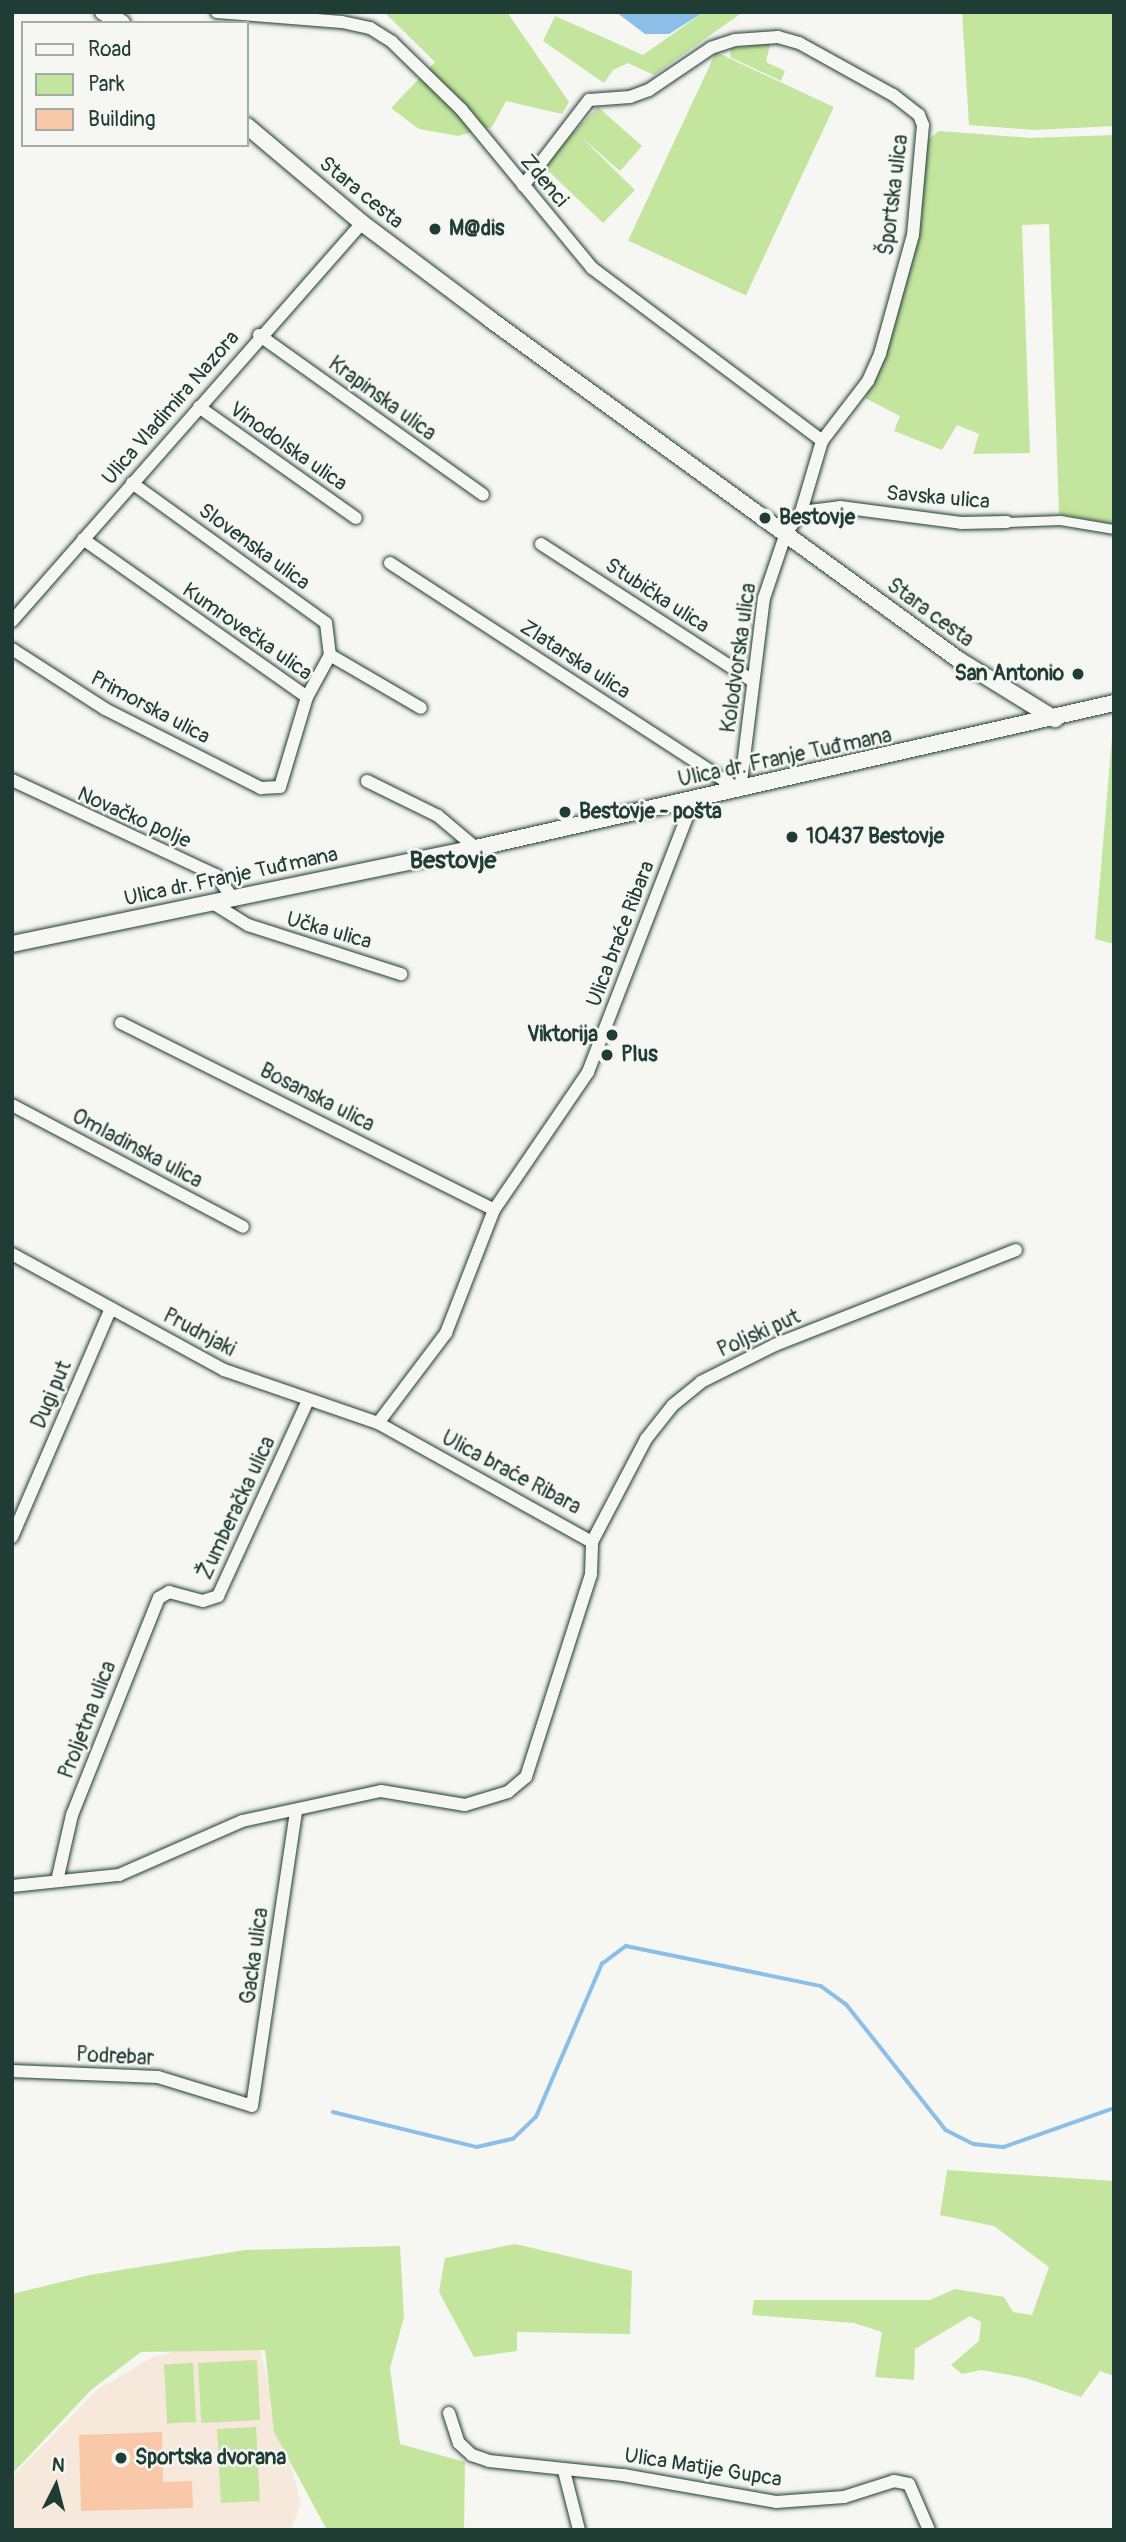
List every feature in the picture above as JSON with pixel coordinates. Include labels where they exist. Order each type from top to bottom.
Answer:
[{"type":"main road","name":"Stara cesta","points":[[248,127],[362,223],[586,389],[959,660],[1055,719]]},
{"type":"main road","name":"Ulica dr. Franje Tuđmana","points":[[12,944],[475,848],[1055,719],[1114,703]]},
{"type":"street","name":"Zdenci","points":[[217,12],[370,28],[461,109],[523,187],[615,288],[822,441]]},
{"type":"street","name":"Športska ulica","points":[[523,187],[589,100],[630,97],[649,90],[711,48],[735,40],[778,37],[799,43],[909,106],[923,125],[913,235],[880,354],[868,381],[822,441]]},
{"type":"street","name":"Ulica Vladimira Nazora","points":[[12,621],[259,335],[362,223]]},
{"type":"street","name":"Krapinska ulica","points":[[259,335],[483,495]]},
{"type":"street","name":"Vinodolska ulica","points":[[199,407],[356,518]]},
{"type":"street","name":"Kolodvorska ulica","points":[[740,790],[764,598],[786,533],[801,512],[822,441]]},
{"type":"street","name":"Slovenska ulica","points":[[132,483],[326,623],[330,655]]},
{"type":"street","name":"Savska ulica","points":[[801,512],[840,507],[961,523],[1060,520],[1114,528]]},
{"type":"street","name":"Kumrovečka ulica","points":[[83,539],[307,697],[281,786],[274,791]]},
{"type":"street","name":"Stubička ulica","points":[[541,544],[753,681]]},
{"type":"street","name":"Zlatarska ulica","points":[[390,564],[740,790]]},
{"type":"street","name":"Primorska ulica","points":[[12,649],[105,709],[274,791]]},
{"type":"street","points":[[307,697],[330,655],[421,708]]},
{"type":"street","name":"Novačko polje","points":[[12,780],[216,875],[233,898]]},
{"type":"street","points":[[367,780],[438,816],[475,848]]},
{"type":"street","name":"Ulica braće Ribara","points":[[12,1886],[119,1875],[242,1821],[381,1791],[465,1805],[520,1783],[591,1574],[592,1542],[378,1423],[446,1333],[494,1210],[588,1072],[694,799]]},
{"type":"street","name":"Učka ulica","points":[[211,902],[223,915],[248,925],[401,974]]},
{"type":"street","name":"Bosanska ulica","points":[[121,1023],[494,1210]]},
{"type":"street","name":"Omladinska ulica","points":[[12,1105],[243,1227]]},
{"type":"street","name":"Poljski put","points":[[592,1542],[646,1438],[701,1382],[775,1345],[1016,1250]]},
{"type":"street","name":"Prudnjaki","points":[[12,1254],[224,1370],[378,1423]]},
{"type":"street","name":"Dugi put","points":[[12,1537],[111,1308]]},
{"type":"street","name":"Žumberačka ulica","points":[[181,1592],[203,1601],[218,1596],[308,1400]]},
{"type":"street","name":"Proljetna ulica","points":[[57,1881],[72,1815],[127,1670],[159,1598],[181,1592]]},
{"type":"street","name":"Gacka ulica","points":[[252,2106],[296,1811]]},
{"type":"street","name":"Podrebar","points":[[12,2071],[158,2077],[252,2106]]},
{"type":"street","points":[[449,2413],[459,2442],[472,2455],[564,2471],[579,2530]]},
{"type":"street","name":"Ulica Matije Gupca","points":[[564,2471],[623,2475],[776,2502],[844,2497],[894,2481],[909,2484],[929,2530]]},
{"type":"shaded area","points":[[255,2332],[301,2503],[291,2530],[12,2530],[12,2477],[98,2389],[153,2357]]},
{"type":"green space","points":[[384,12],[507,12],[569,102],[562,114],[506,101],[492,127],[458,136],[419,129],[391,108],[435,62]]},
{"type":"green space","points":[[704,12],[743,12],[654,75],[628,63],[613,70],[604,83],[543,41],[555,16],[643,55]]},
{"type":"green space","points":[[962,12],[1114,12],[1114,126],[1034,130],[969,125]]},
{"type":"green space","points":[[770,44],[766,62],[785,71],[781,81],[730,57],[731,48]]},
{"type":"green space","points":[[716,52],[834,107],[746,295],[628,241]]},
{"type":"green space","points":[[598,107],[642,146],[620,171],[580,136],[635,190],[603,223],[542,165]]},
{"type":"green space","points":[[939,131],[1031,138],[1114,135],[1114,524],[1059,514],[1049,224],[1022,225],[1030,453],[973,454],[979,434],[957,425],[942,450],[894,431],[900,416],[865,398],[885,356],[914,256],[926,141]]},
{"type":"green space","points":[[1114,714],[1114,944],[1095,939]]},
{"type":"green space","points":[[947,2170],[1114,2181],[1114,2376],[1100,2371],[1081,2397],[1026,2378],[981,2370],[962,2374],[951,2365],[979,2341],[981,2322],[970,2316],[915,2349],[914,2380],[875,2377],[882,2332],[854,2323],[752,2315],[754,2300],[930,2300],[955,2289],[1004,2297],[1013,2312],[1032,2315],[1049,2267],[994,2226],[940,2215]]},
{"type":"green space","points":[[515,2244],[632,2271],[630,2334],[517,2332],[517,2351],[474,2357],[439,2292],[445,2258]]},
{"type":"green space","points":[[400,2246],[404,2317],[390,2368],[400,2444],[465,2462],[464,2530],[327,2530],[274,2432],[265,2350],[141,2352],[91,2390],[12,2474],[12,2294],[90,2275],[245,2250]]},
{"type":"green space","points":[[257,2360],[260,2420],[201,2423],[198,2363]]},
{"type":"green space","points":[[193,2363],[196,2422],[167,2423],[164,2365]]},
{"type":"green space","points":[[256,2427],[260,2501],[221,2503],[217,2429]]},
{"type":"water","points":[[616,12],[704,12],[669,34],[645,34]]},
{"type":"building","name":"Sportska dvorana","points":[[162,2432],[163,2482],[192,2481],[193,2508],[81,2511],[79,2435]]},
{"type":"waterway","points":[[333,2112],[477,2147],[513,2139],[536,2117],[602,1964],[626,1946],[821,1986],[847,2005],[946,2130],[974,2144],[1004,2147],[1114,2108]]},
{"type":"place","name":"M@dis","points":[[435,229]]},
{"type":"place","name":"Bestovje","points":[[765,518]]},
{"type":"place","name":"San Antonio","points":[[1078,674]]},
{"type":"place","name":"Bestovje - pošta","points":[[565,812]]},
{"type":"place","name":"10437 Bestovje","points":[[792,837]]},
{"type":"place","name":"Viktorija","points":[[612,1035]]},
{"type":"place","name":"Plus","points":[[607,1055]]},
{"type":"place","name":"Sportska dvorana","points":[[121,2458]]},
{"type":"district","name":"Bestovje","points":[[453,861]]}]
